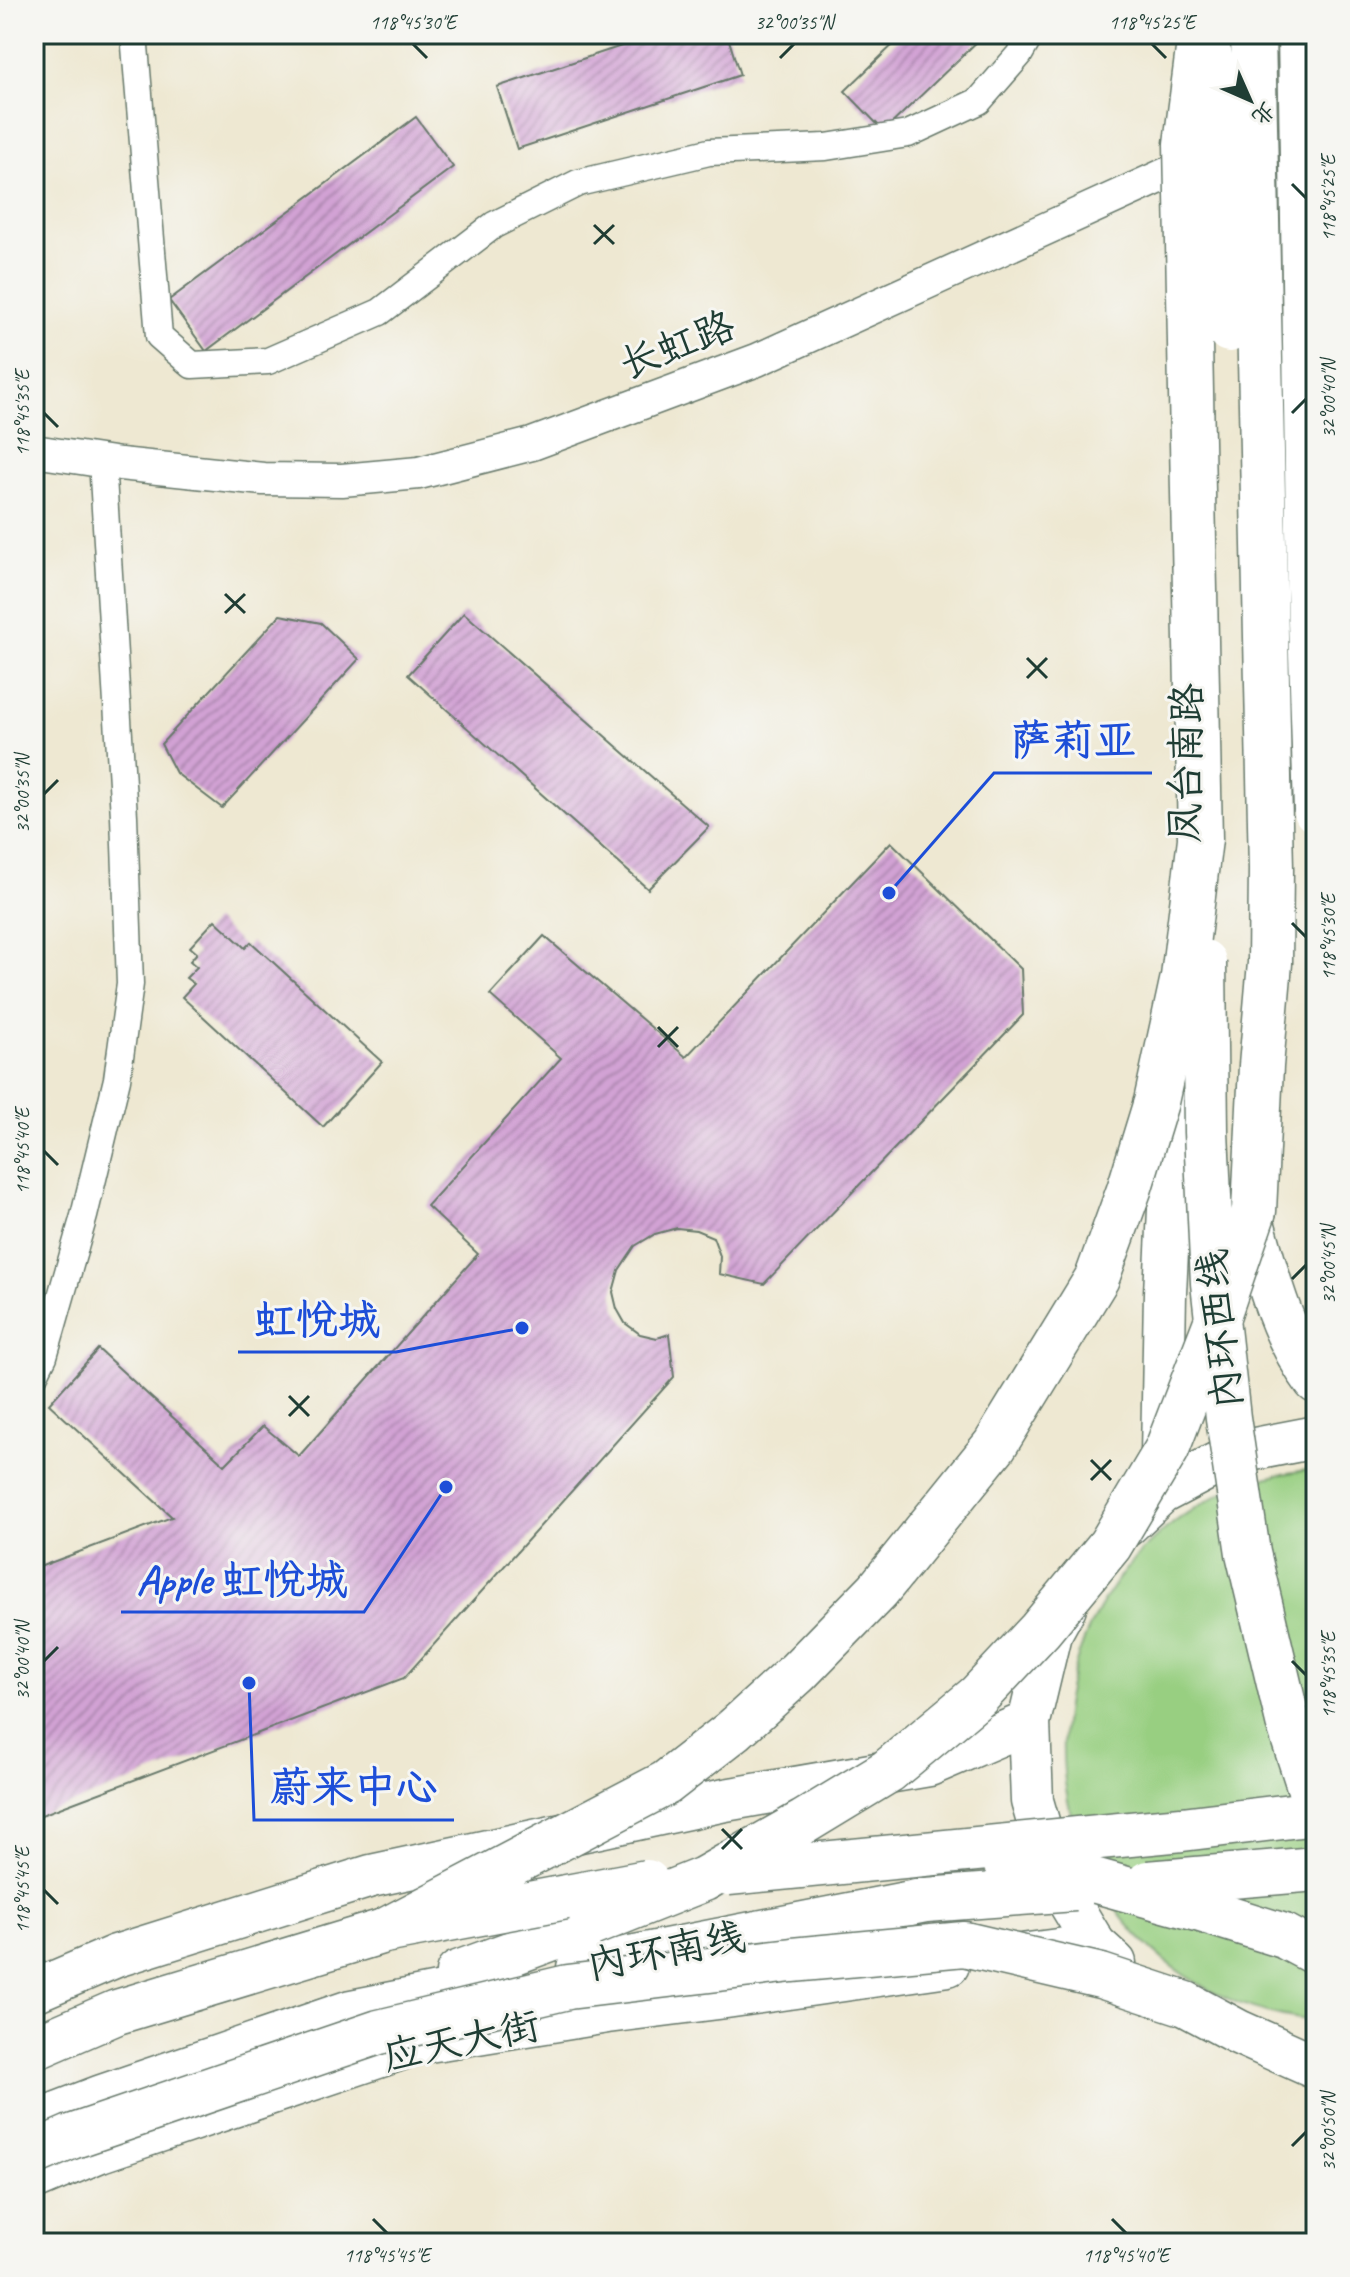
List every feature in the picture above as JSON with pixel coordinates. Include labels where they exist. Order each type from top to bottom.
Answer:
[{"type":"highway","points":[[384,1931],[666,1783],[734,1730],[798,1672],[878,1590],[995,1445],[1097,1278],[1156,1102],[1183,977],[1200,839],[1186,144],[1203,34]]},
{"type":"highway","points":[[1203,34],[1223,130],[1247,956],[1239,1175],[1275,1303],[1299,1358],[1316,1381]]},
{"type":"highway","points":[[351,2012],[704,1879],[888,1771],[978,1696],[1040,1630],[1110,1545],[1167,1449],[1216,1322],[1254,1211],[1270,963],[1271,869],[1253,34]]},
{"type":"highway","points":[[1300,34],[1309,588],[1316,811]]},
{"type":"highway","name":"内环西线","points":[[1200,839],[1207,1162],[1213,1283],[1228,1418],[1248,1553],[1288,1722],[1316,1810]]},
{"type":"highway","name":"内环南线","points":[[34,2048],[117,2012],[384,1931],[635,1883],[1182,1829],[1316,1810]]},
{"type":"highway","points":[[903,1857],[1032,1863],[1284,1936],[1316,1953]]},
{"type":"highway","name":"内环南线","points":[[34,2123],[351,2012],[926,1900],[1316,1869]]},
{"type":"highway","points":[[34,2153],[71,2137],[379,2032],[568,1987],[792,1960],[964,1944],[1101,1976],[1186,2004],[1238,2032],[1316,2067]]},
{"type":"main road","name":"凤台南路","points":[[1161,1493],[1165,1293],[1179,1003],[1187,725],[1195,161],[1189,34]]},
{"type":"main road","points":[[1316,1437],[1239,1452],[1161,1493],[1095,1555],[1050,1634],[1029,1722],[1032,1801],[1054,1877],[1095,1945],[1163,2009],[1247,2050],[1316,2060]]},
{"type":"main road","points":[[34,1991],[116,1956],[371,1876],[725,1800],[929,1765],[1029,1722]]},
{"type":"main road","name":"应天大街","points":[[34,2179],[100,2151],[422,2042],[607,2012],[1095,1945]]},
{"type":"street","points":[[134,34],[159,336],[192,365],[268,361],[380,312],[494,225],[578,183],[709,152],[826,147],[908,134],[979,101],[1019,55],[1031,34]]},
{"type":"street","name":"长虹路","points":[[34,451],[263,479],[342,480],[419,473],[532,444],[757,360],[1195,161],[1316,133]]},
{"type":"street","points":[[34,1376],[44,1356],[88,1201],[117,1079],[130,984],[124,816],[102,461]]},
{"type":"green space","points":[[1316,1469],[1316,2021],[1265,2012],[1217,1994],[1174,1968],[1135,1933],[1095,1876],[1071,1815],[1063,1750],[1070,1686],[1091,1625],[1126,1569],[1174,1523],[1234,1488],[1274,1476]]},
{"type":"building","points":[[658,34],[727,34],[740,75],[517,149],[497,87]]},
{"type":"building","points":[[904,34],[985,34],[884,131],[845,91]]},
{"type":"building","points":[[416,117],[453,167],[206,351],[169,300]]},
{"type":"building","points":[[464,613],[709,827],[648,889],[408,675]]},
{"type":"building","points":[[280,615],[321,623],[359,659],[222,808],[176,773],[161,744]]},
{"type":"building","points":[[891,842],[1021,969],[1023,1015],[764,1284],[719,1274],[720,1256],[713,1237],[696,1230],[677,1228],[655,1234],[635,1246],[619,1270],[613,1292],[617,1309],[625,1323],[640,1334],[657,1338],[669,1334],[674,1377],[404,1678],[36,1817],[34,1569],[172,1517],[49,1404],[98,1349],[225,1465],[263,1426],[299,1456],[478,1254],[427,1206],[561,1058],[490,995],[544,936],[686,1057]]},
{"type":"building","points":[[215,920],[245,948],[251,942],[382,1062],[323,1127],[182,997],[194,984],[186,978],[197,967],[190,961],[197,953],[190,947]]},
{"type":"place","name":"萨莉亚","points":[[889,893]]},
{"type":"place","name":"虹悦城","points":[[522,1328]]},
{"type":"place","name":"Apple 虹悦城","points":[[446,1487]]},
{"type":"place","name":"蔚来中心","points":[[249,1683]]}]
